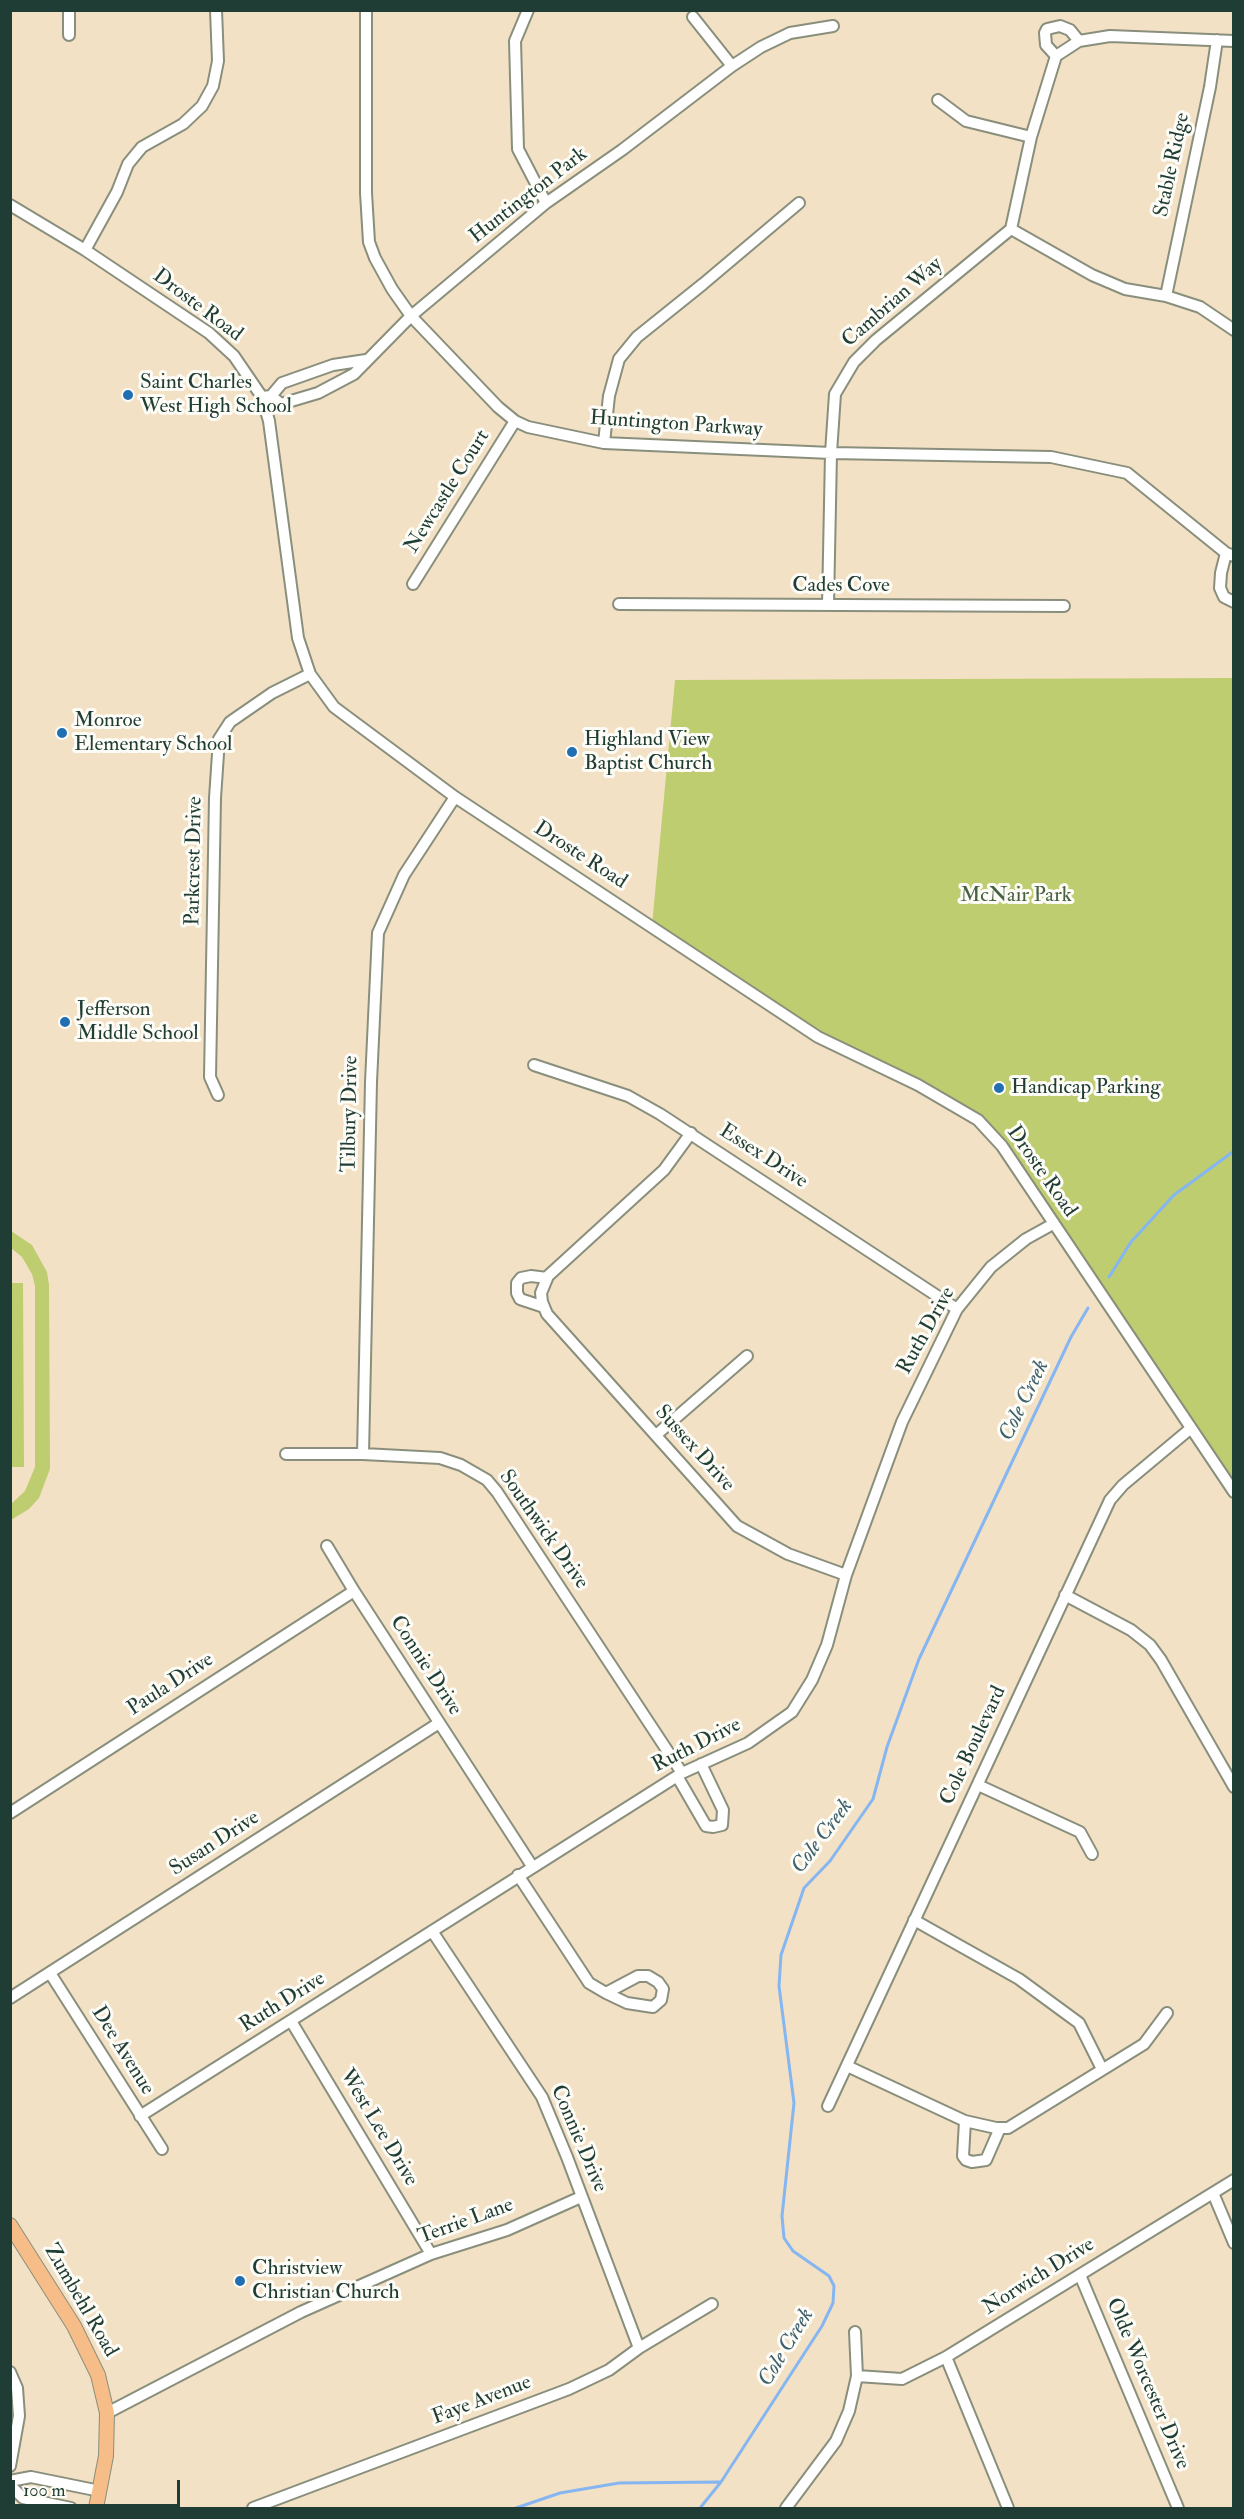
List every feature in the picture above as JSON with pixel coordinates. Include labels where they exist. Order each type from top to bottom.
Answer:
[{"type":"main road","name":"Zumbehl Road","points":[[10,2225],[74,2326],[98,2375],[107,2414],[106,2456],[96,2508]]},
{"type":"street","points":[[69,10],[69,35]]},
{"type":"street","points":[[85,250],[117,192],[128,164],[142,147],[183,124],[202,106],[213,86],[218,61],[216,10]]},
{"type":"street","points":[[528,10],[515,41],[518,149],[546,203]]},
{"type":"street","name":"Huntington Parkway","points":[[366,12],[366,193],[369,242],[392,289],[411,316],[498,407],[515,421],[528,427],[604,443],[831,453],[1051,457],[1126,473],[1230,555]]},
{"type":"street","points":[[693,17],[732,66]]},
{"type":"street","name":"Huntington Park","points":[[267,396],[281,404],[318,393],[354,374],[411,316],[546,203],[622,150],[732,66],[761,47],[790,33],[833,26]]},
{"type":"street","points":[[1056,56],[1046,45],[1047,29],[1060,26],[1070,30],[1079,41]]},
{"type":"street","points":[[1233,41],[1110,36],[1079,41],[1056,56],[1031,137],[1011,228],[1092,275],[1125,289],[1166,296],[1200,307],[1233,330]]},
{"type":"street","name":"Stable Ridge","points":[[1166,296],[1210,87],[1217,40]]},
{"type":"street","points":[[938,100],[966,121],[1031,137]]},
{"type":"street","points":[[604,443],[609,396],[619,359],[637,337],[704,285],[799,203]]},
{"type":"street","name":"Droste Road","points":[[10,205],[85,250],[209,333],[234,356],[267,396],[298,638],[310,674],[334,707],[455,797],[818,1037],[918,1085],[978,1120],[1002,1146],[1233,1492]]},
{"type":"street","name":"Cambrian Way","points":[[828,605],[831,453],[835,394],[854,362],[876,340],[1011,228]]},
{"type":"street","points":[[267,396],[282,383],[333,365],[366,360]]},
{"type":"street","name":"Newcastle Court","points":[[413,584],[515,421]]},
{"type":"street","points":[[1230,555],[1221,573],[1220,588],[1224,597],[1233,602]]},
{"type":"street","name":"Cades Cove","points":[[619,604],[1064,606]]},
{"type":"street","name":"Parkcrest Drive","points":[[218,1095],[210,1077],[215,798],[219,739],[230,722],[272,693],[310,674]]},
{"type":"street","name":"Tilbury Drive","points":[[363,1454],[371,1082],[378,933],[404,875],[455,797]]},
{"type":"street","name":"Essex Drive","points":[[534,1065],[628,1096],[691,1133],[957,1309]]},
{"type":"street","points":[[544,1307],[541,1293],[547,1278],[664,1170],[691,1133]]},
{"type":"street","name":"Ruth Drive","points":[[140,2116],[680,1774],[748,1743],[792,1712],[812,1680],[827,1645],[846,1575],[902,1422],[957,1309],[991,1267],[1026,1239],[1053,1224]]},
{"type":"street","name":"Sussex Drive","points":[[547,1278],[531,1276],[521,1278],[517,1293],[520,1299],[544,1307],[547,1314],[737,1526],[788,1554],[846,1575]]},
{"type":"street","points":[[656,1435],[747,1356]]},
{"type":"street","name":"Cole Boulevard","points":[[828,2106],[1065,1595],[1116,1491],[1190,1429]]},
{"type":"street","name":"Southwick Drive","points":[[286,1454],[363,1454],[440,1458],[461,1465],[487,1480],[680,1774],[706,1826],[713,1827],[722,1824],[723,1810],[700,1764]]},
{"type":"street","name":"Connie Drive","points":[[327,1546],[354,1592],[532,1866]]},
{"type":"street","name":"Paula Drive","points":[[10,1813],[354,1592]]},
{"type":"street","points":[[1065,1595],[1131,1630],[1150,1645],[1161,1660],[1233,1787]]},
{"type":"street","name":"Susan Drive","points":[[10,1998],[439,1723]]},
{"type":"street","points":[[978,1785],[1080,1832],[1092,1854]]},
{"type":"street","points":[[518,1875],[590,1983],[606,1993],[627,2003],[653,2007],[661,2000],[663,1989],[653,1978],[638,1976],[606,1993]]},
{"type":"street","points":[[914,1920],[1019,1979],[1080,2024],[1102,2068]]},
{"type":"street","name":"Connie Drive","points":[[432,1931],[542,2097],[639,2348]]},
{"type":"street","name":"Dee Avenue","points":[[50,1973],[162,2149]]},
{"type":"street","points":[[846,2066],[965,2121],[1008,2128],[1144,2044],[1167,2013]]},
{"type":"street","name":"West Lee Drive","points":[[291,2021],[431,2254]]},
{"type":"street","points":[[965,2121],[963,2156],[972,2162],[986,2160],[1000,2128]]},
{"type":"street","name":"Norwich Drive","points":[[857,2376],[902,2379],[946,2357],[1233,2180]]},
{"type":"street","points":[[1213,2193],[1233,2243]]},
{"type":"street","name":"Terrie Lane","points":[[107,2414],[288,2318],[431,2254],[507,2230],[582,2197]]},
{"type":"street","name":"Olde Worcester Drive","points":[[1080,2275],[1178,2508]]},
{"type":"street","name":"Faye Avenue","points":[[253,2508],[569,2389],[609,2370],[639,2348],[712,2304]]},
{"type":"street","points":[[786,2508],[836,2441],[849,2411],[857,2376],[855,2332]]},
{"type":"street","points":[[946,2357],[1008,2508]]},
{"type":"street","points":[[10,2373],[16,2388],[19,2416],[10,2466]]},
{"type":"street","points":[[71,2508],[23,2498],[10,2483],[31,2477],[100,2491]]},
{"type":"green space","name":"McNair Park","points":[[1233,678],[1233,1488],[979,1120],[818,1037],[652,925],[675,680]]},
{"type":"green space","points":[[11,1231],[32,1245],[47,1272],[49,1285],[50,1469],[39,1498],[29,1509],[11,1520],[11,1504],[25,1491],[35,1467],[35,1286],[32,1274],[22,1257],[11,1248]]},
{"type":"green space","points":[[11,1283],[23,1283],[24,1467],[11,1467]]},
{"type":"waterway","name":"Cole Creek","points":[[1109,1277],[1131,1242],[1174,1195],[1234,1151]]},
{"type":"waterway","name":"Cole Creek","points":[[700,2508],[721,2482],[822,2326],[833,2303],[834,2286],[829,2276],[793,2251],[784,2238],[782,2216],[794,2103],[779,1986],[781,1955],[804,1888],[830,1861],[873,1799],[887,1747],[919,1659],[1071,1337],[1088,1308]]},
{"type":"waterway","points":[[516,2508],[560,2493],[619,2483],[720,2482]]},
{"type":"place","name":"Saint Charles West High School","points":[[128,395]]},
{"type":"place","name":"Monroe Elementary School","points":[[62,733]]},
{"type":"place","name":"Highland View Baptist Church","points":[[572,752]]},
{"type":"place","name":"Jefferson Middle School","points":[[65,1022]]},
{"type":"place","name":"Handicap Parking","points":[[999,1088]]},
{"type":"place","name":"Christview Christian Church","points":[[240,2281]]}]
